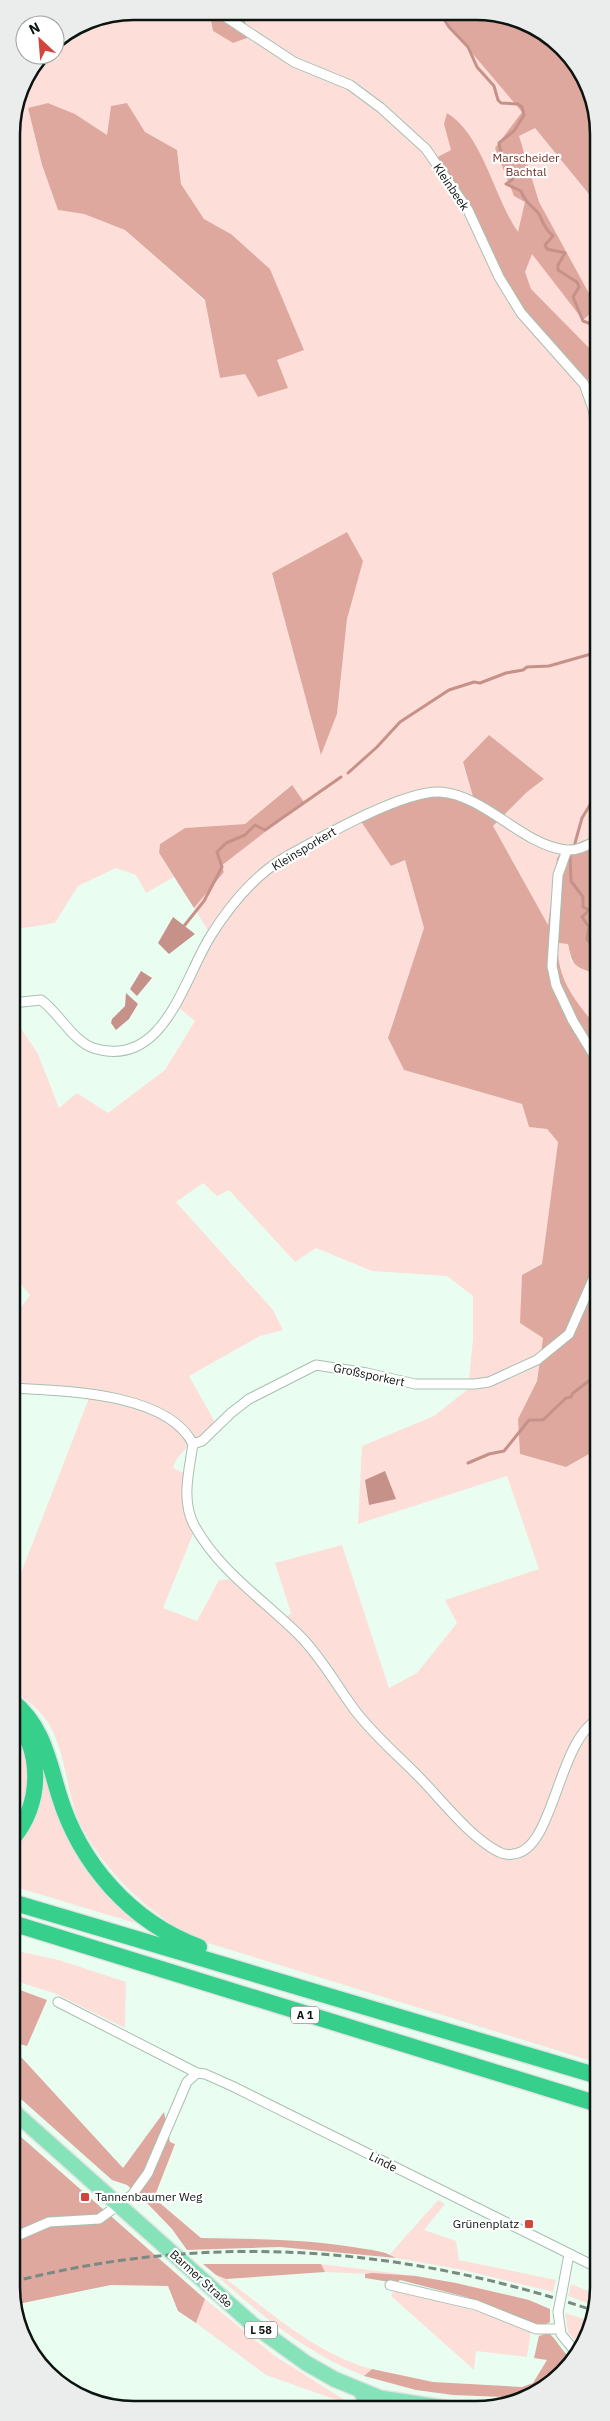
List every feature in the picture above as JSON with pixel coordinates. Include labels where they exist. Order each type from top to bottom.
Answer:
[{"type":"highway","points":[[20,1710],[36,1727],[44,1742],[70,1827],[93,1866],[108,1885],[127,1904],[159,1928],[251,1972]]},
{"type":"highway","points":[[20,1727],[31,1744],[36,1769],[29,1809],[20,1825]]},
{"type":"highway","name":"A 1","points":[[20,1904],[590,2074]]},
{"type":"highway","name":"A 1","points":[[20,1925],[590,2102]]},
{"type":"main road","name":"Barmer Straße","points":[[20,2117],[118,2206],[275,2342],[306,2363],[360,2390],[391,2401]]},
{"type":"main road","points":[[360,2390],[367,2401]]},
{"type":"street","name":"Kleinbeek","points":[[230,20],[294,62],[350,85],[381,108],[426,149],[468,210],[499,277],[521,313],[584,384],[590,400]]},
{"type":"street","name":"Kleinsporkert","points":[[20,1002],[41,1000],[55,1010],[76,1036],[93,1048],[115,1050],[140,1046],[160,1028],[190,980],[210,936],[235,901],[254,883],[279,862],[326,835],[374,812],[425,793],[440,792],[470,800],[549,846],[567,850]]},
{"type":"street","points":[[590,844],[567,850],[558,875],[552,966],[556,985],[573,1021],[590,1049]]},
{"type":"street","name":"Großsporkert","points":[[193,1444],[202,1441],[231,1413],[249,1399],[316,1365],[367,1373],[415,1384],[450,1385],[489,1382],[547,1354],[569,1334],[590,1286]]},
{"type":"street","points":[[20,1389],[81,1393],[131,1404],[169,1418],[185,1431],[193,1444],[187,1493],[187,1510],[195,1526],[221,1564],[233,1572],[300,1636],[362,1718],[476,1835],[500,1853],[514,1854],[524,1852],[537,1839],[574,1747],[590,1724]]},
{"type":"street","name":"Linde","points":[[58,2002],[197,2073],[232,2086],[590,2264]]},
{"type":"street","points":[[20,2235],[49,2222],[61,2220],[95,2221],[132,2195],[148,2173],[187,2082],[197,2073]]},
{"type":"street","points":[[570,2254],[558,2312],[559,2329],[566,2343],[572,2349]]},
{"type":"street","points":[[390,2285],[476,2305],[536,2329],[559,2329]]},
{"type":"green space","name":"Marscheider Bachtal","points":[[211,20],[213,31],[233,43],[247,38],[245,26],[237,20],[491,21],[500,23],[590,131],[590,838],[567,847],[557,858],[548,926],[493,826],[527,792],[544,779],[489,735],[463,763],[474,800],[445,791],[421,792],[333,829],[309,842],[265,873],[245,891],[210,934],[194,908],[224,872],[220,866],[304,802],[291,785],[245,824],[185,828],[160,844],[159,854],[174,877],[146,893],[136,875],[116,868],[78,886],[55,923],[20,929],[20,127],[24,104],[44,65],[65,65],[65,44],[77,35],[97,26],[119,21]],"holes":[[[48,103],[75,114],[107,135],[111,106],[127,103],[145,132],[177,150],[181,184],[204,219],[231,234],[270,269],[304,350],[276,360],[287,388],[258,397],[245,374],[220,378],[205,301],[125,230],[84,214],[58,210],[42,165],[28,108]],[[438,157],[453,177],[464,202],[434,160]],[[501,277],[529,315],[548,329],[575,356],[585,381],[527,317]],[[347,532],[362,561],[347,619],[337,714],[321,754],[272,573]]]},
{"type":"green space","points":[[211,20],[245,20],[247,38],[233,43],[213,31]]},
{"type":"green space","name":"Marscheider Bachtal","points":[[444,20],[498,22],[533,35],[562,59],[571,71],[584,97],[590,134],[590,195],[535,128],[519,136],[539,202],[590,295],[590,314],[583,320],[532,254],[525,272],[531,289],[590,349],[590,378],[585,382],[527,317],[502,278],[469,209],[434,159],[451,150],[444,124],[447,113],[470,136],[479,151],[518,232],[525,202],[514,196],[495,148],[522,112]]},
{"type":"green space","points":[[48,103],[75,114],[107,135],[111,106],[127,103],[145,132],[177,150],[181,184],[204,219],[231,234],[270,269],[304,350],[277,360],[288,388],[258,397],[245,374],[220,378],[205,300],[125,230],[84,214],[58,210],[42,165],[28,108]]},
{"type":"green space","points":[[347,532],[363,561],[347,619],[337,714],[321,755],[272,573]]},
{"type":"green space","points":[[489,735],[544,779],[527,792],[493,826],[548,925],[557,858],[567,847],[590,838],[590,972],[576,965],[572,959],[568,944],[558,943],[560,968],[564,979],[575,999],[590,1018],[590,1452],[566,1467],[520,1454],[518,1419],[537,1381],[543,1338],[520,1323],[522,1275],[542,1264],[558,1142],[547,1129],[529,1127],[522,1104],[404,1070],[388,1038],[424,928],[405,860],[391,866],[358,817],[425,791],[474,800],[463,762]]},
{"type":"green space","points":[[292,785],[304,802],[221,866],[224,872],[194,908],[159,853],[160,844],[185,828],[245,824]]},
{"type":"green space","points":[[360,820],[391,865],[405,859],[424,928],[388,1038],[404,1070],[522,1104],[529,1127],[547,1129],[558,1142],[542,1264],[522,1275],[521,1323],[543,1338],[537,1381],[518,1419],[520,1454],[566,1467],[590,1452],[590,2061],[198,1940],[181,1930],[149,1907],[119,1880],[94,1848],[78,1819],[60,1752],[50,1726],[38,1710],[20,1696],[20,1575],[91,1393],[20,1387],[20,1308],[30,1295],[20,1283],[20,1027],[38,1054],[59,1108],[77,1093],[108,1113],[165,1070],[195,1021],[173,1003],[188,980],[210,934],[213,935],[245,896],[296,854]],"holes":[[[203,1183],[217,1196],[229,1190],[295,1262],[316,1248],[372,1271],[447,1276],[473,1296],[473,1339],[468,1389],[434,1416],[362,1446],[358,1524],[507,1476],[539,1569],[445,1600],[457,1623],[417,1673],[389,1688],[342,1545],[275,1563],[291,1613],[280,1623],[229,1579],[219,1580],[197,1621],[163,1608],[193,1534],[186,1519],[183,1505],[184,1473],[173,1468],[181,1454],[216,1424],[189,1376],[260,1336],[283,1330],[273,1310],[176,1202]]]},
{"type":"green space","points":[[558,943],[568,944],[571,961],[590,971],[590,1018],[569,989],[560,968]]},
{"type":"green space","points":[[25,1718],[63,1820],[155,1929],[20,1888],[20,1838],[38,1798]]},
{"type":"green space","points":[[20,1735],[25,1743],[31,1786],[20,1812]]},
{"type":"green space","points":[[20,1952],[59,1960],[126,1982],[125,2028],[54,1993],[20,1982]]},
{"type":"green space","points":[[20,1990],[47,2000],[27,2046],[20,2044]]},
{"type":"green space","points":[[20,2057],[123,2168],[164,2112],[170,2142],[175,2144],[154,2198],[201,2238],[320,2243],[378,2251],[396,2258],[280,2247],[187,2250],[172,2229],[146,2202],[127,2185],[112,2180],[20,2098]]},
{"type":"green space","points":[[20,2136],[205,2299],[196,2323],[178,2311],[168,2286],[111,2285],[21,2303]]},
{"type":"green space","points":[[438,2200],[445,2204],[424,2230],[456,2241],[459,2260],[556,2280],[553,2292],[463,2270],[396,2258],[390,2254]]},
{"type":"green space","points":[[203,2264],[321,2264],[325,2272],[226,2279],[216,2275]]},
{"type":"green space","points":[[321,2264],[416,2276],[325,2272]]},
{"type":"green space","points":[[365,2274],[416,2276],[529,2300],[550,2309],[550,2322],[542,2326],[535,2325],[466,2297],[400,2280],[396,2283],[365,2278]]},
{"type":"green space","points":[[216,2275],[226,2279],[313,2343],[352,2362],[372,2369],[364,2376],[304,2345],[268,2319]]},
{"type":"green space","points":[[571,2284],[590,2292],[589,2303],[568,2296]]},
{"type":"green space","points":[[394,2290],[481,2313],[531,2331],[527,2357],[476,2351],[474,2370],[391,2296]]},
{"type":"green space","points":[[205,2299],[275,2356],[346,2401],[340,2401],[266,2375],[196,2323]]},
{"type":"green space","points":[[565,2313],[585,2319],[576,2341],[568,2332]]},
{"type":"green space","points":[[550,2334],[567,2355],[551,2373],[539,2382],[506,2397],[453,2395],[416,2390],[364,2376],[372,2369],[433,2382],[522,2387],[533,2383],[547,2360],[534,2358],[539,2336]]},
{"type":"shaded area","points":[[173,917],[195,934],[169,954],[158,943]]},
{"type":"shaded area","points":[[141,971],[152,978],[137,996],[130,989]]},
{"type":"shaded area","points":[[126,993],[138,1004],[129,1019],[116,1030],[111,1023],[112,1019],[125,1006]]},
{"type":"shaded area","points":[[385,1471],[396,1499],[369,1505],[365,1480]]},
{"type":"waterway","points":[[444,20],[468,47],[477,67],[494,86],[498,100],[501,103],[518,104],[522,107],[524,115],[514,131],[499,143],[501,154],[514,176],[506,184],[521,191],[553,236],[545,245],[547,249],[565,253],[558,265],[558,270],[577,282],[579,287],[573,297],[583,321],[590,324]]},
{"type":"waterway","points":[[348,773],[377,747],[400,722],[449,690],[474,682],[480,683],[506,673],[523,670],[527,667],[549,666],[590,654]]},
{"type":"waterway","points":[[184,926],[204,901],[222,867],[217,852],[226,843],[245,835],[255,825],[265,830],[341,777]]},
{"type":"waterway","points":[[575,843],[582,818],[590,805]]},
{"type":"waterway","points":[[570,856],[571,881],[583,897],[583,907],[589,910],[582,917],[589,927],[587,939],[590,943]]},
{"type":"waterway","points":[[468,1463],[489,1454],[504,1451],[529,1420],[543,1420],[566,1398],[571,1397],[573,1393],[590,1380]]},
{"type":"railway","points":[[20,2280],[86,2266],[159,2256],[232,2252],[305,2253],[378,2260],[451,2272],[523,2289],[588,2309]]},
{"type":"place","name":"Tannenbaumer Weg","points":[[85,2197]]},
{"type":"place","name":"Grünenplatz","points":[[529,2224]]}]
